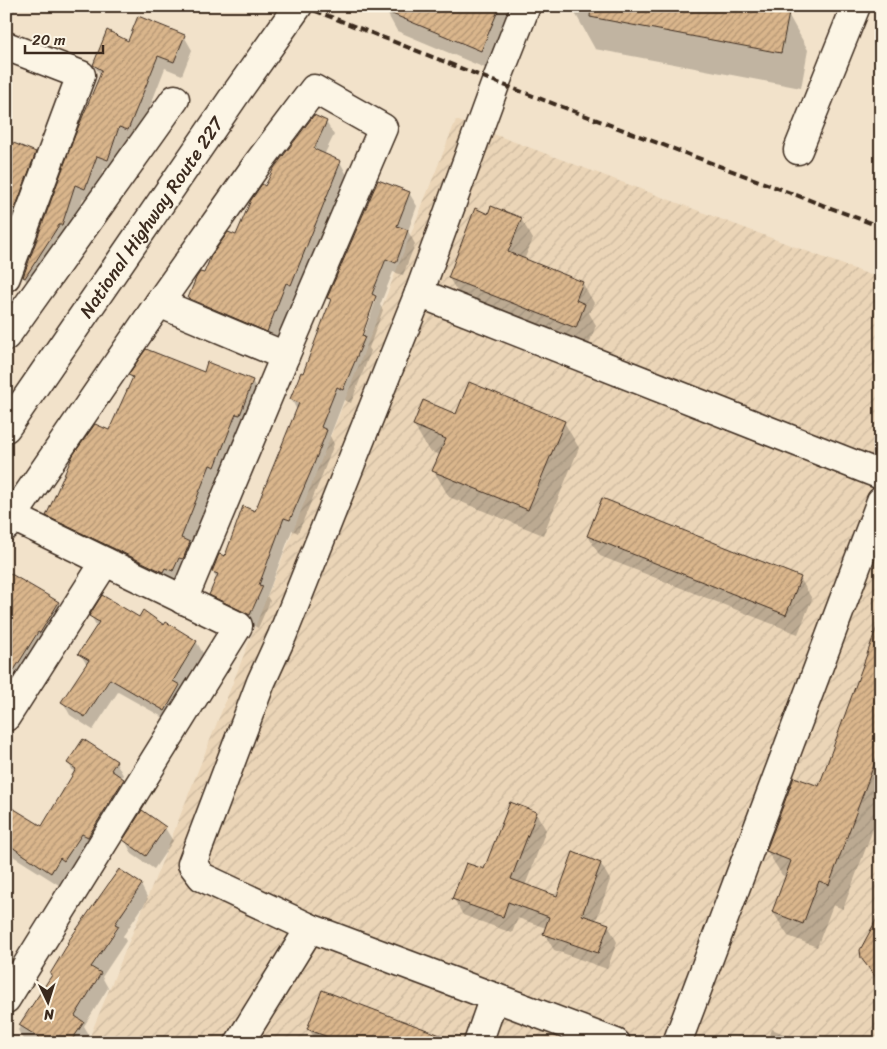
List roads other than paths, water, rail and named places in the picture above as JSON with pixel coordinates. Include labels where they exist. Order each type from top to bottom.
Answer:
[{"type":"main road","name":"National Highway Route 227","points":[[6,428],[298,6]]},
{"type":"main road","points":[[526,6],[496,82],[419,293],[282,636],[261,682],[192,864],[202,877],[310,928],[616,1043]]},
{"type":"main road","points":[[798,150],[856,6]]},
{"type":"main road","points":[[6,46],[81,75],[15,226],[6,278]]},
{"type":"main road","points":[[6,999],[238,626],[183,600],[105,562],[10,521],[159,303],[258,163],[314,90],[383,128],[183,600]]},
{"type":"main road","points":[[6,336],[175,99]]},
{"type":"main road","points":[[419,293],[881,475]]},
{"type":"main road","points":[[159,303],[285,356]]},
{"type":"main road","points":[[676,1043],[881,501]]},
{"type":"main road","points":[[6,717],[105,562]]},
{"type":"main road","points":[[239,1043],[310,928]]},
{"type":"main road","points":[[478,1043],[494,997]]},
{"type":"railway","points":[[303,6],[496,82],[881,227]]}]
